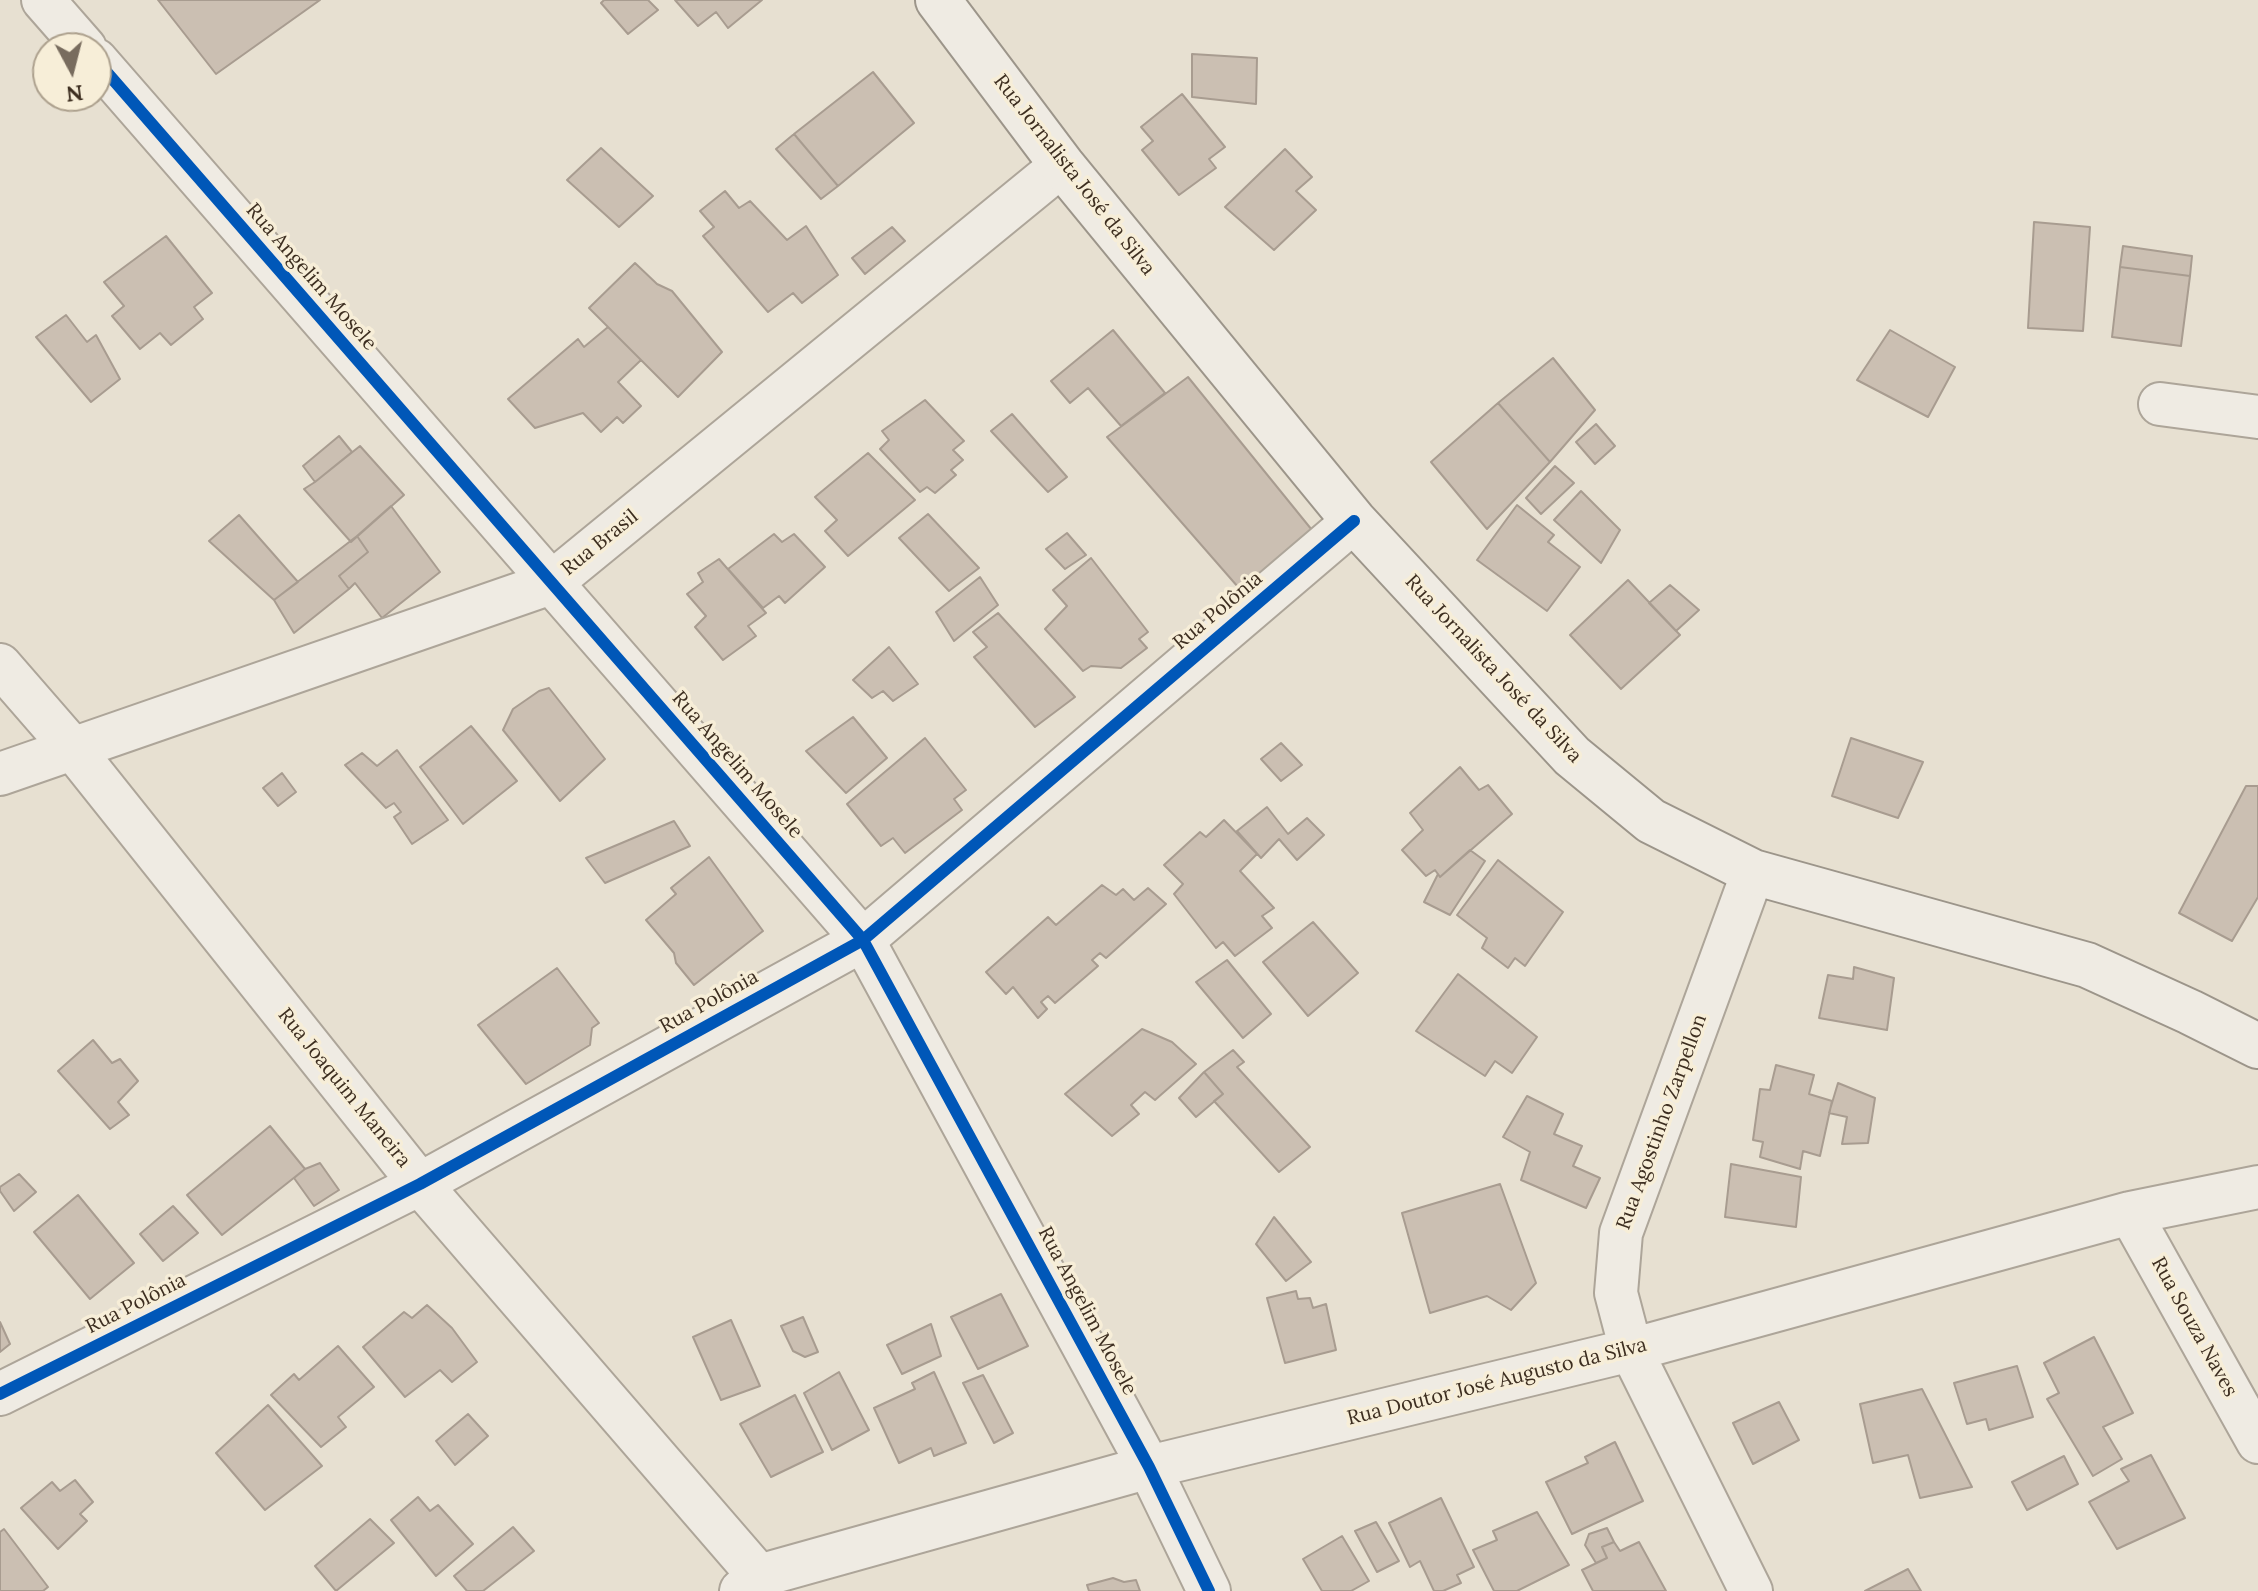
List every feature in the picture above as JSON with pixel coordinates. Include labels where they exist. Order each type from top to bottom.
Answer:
[{"type":"main road","name":"Rua Jornalista José da Silva","points":[[938,0],[1062,165],[1354,521],[1572,756],[1651,821],[1753,872],[2087,965],[2258,1046]]},
{"type":"street","points":[[43,0],[71,32]]},
{"type":"street","name":"Rua Angelim Mosele","points":[[112,78],[863,940],[1149,1467],[1209,1591]]},
{"type":"street","name":"Rua Brasil","points":[[0,774],[551,583],[1062,165]]},
{"type":"street","points":[[2160,404],[2258,417]]},
{"type":"street","name":"Rua Polônia","points":[[0,1394],[420,1184],[863,940],[1354,521]]},
{"type":"street","name":"Rua Joaquim Maneira","points":[[0,665],[73,749],[420,1184],[750,1584]]},
{"type":"street","name":"Rua Agostinho Zarpellon","points":[[1751,1591],[1631,1350],[1616,1293],[1621,1233],[1753,872]]},
{"type":"street","name":"Rua Doutor José Augusto da Silva","points":[[750,1584],[1149,1467],[1631,1350],[2130,1213],[2258,1187]]},
{"type":"street","name":"Rua Souza Naves","points":[[2130,1213],[2258,1442]]},
{"type":"building","points":[[158,0],[320,0],[216,74]]},
{"type":"building","points":[[604,0],[648,0],[658,10],[628,34],[601,3]]},
{"type":"building","points":[[675,0],[762,0],[728,28],[716,12],[698,26]]},
{"type":"building","points":[[1192,54],[1257,58],[1256,104],[1192,97]]},
{"type":"building","points":[[873,72],[914,123],[838,186],[794,134]]},
{"type":"building","points":[[1182,94],[1225,147],[1209,159],[1216,168],[1179,195],[1142,150],[1153,141],[1141,127]]},
{"type":"building","points":[[794,134],[838,186],[821,199],[776,149]]},
{"type":"building","points":[[601,148],[653,196],[619,227],[567,180]]},
{"type":"building","points":[[1285,149],[1312,177],[1296,191],[1316,210],[1274,250],[1225,207]]},
{"type":"building","points":[[725,191],[739,208],[750,201],[787,240],[806,226],[838,275],[802,303],[793,293],[768,312],[703,236],[714,227],[700,211]]},
{"type":"building","points":[[2034,222],[2090,227],[2083,331],[2028,328]]},
{"type":"building","points":[[892,227],[905,241],[865,274],[852,258]]},
{"type":"building","points":[[166,236],[212,293],[194,307],[203,319],[171,345],[160,333],[140,349],[112,316],[124,306],[104,282]]},
{"type":"building","points":[[2123,246],[2192,256],[2190,276],[2120,267]]},
{"type":"building","points":[[635,263],[657,284],[672,291],[722,352],[678,397],[589,308]]},
{"type":"building","points":[[2120,267],[2190,276],[2181,346],[2112,337]]},
{"type":"building","points":[[66,315],[87,342],[96,335],[120,379],[91,402],[36,337]]},
{"type":"building","points":[[608,327],[641,360],[618,382],[641,406],[623,423],[617,417],[601,432],[583,413],[535,428],[508,399],[578,339],[584,347]]},
{"type":"building","points":[[1113,330],[1165,393],[1121,426],[1088,388],[1070,403],[1051,381]]},
{"type":"building","points":[[1890,330],[1955,367],[1928,417],[1857,380]]},
{"type":"building","points":[[1553,358],[1595,410],[1550,462],[1498,403]]},
{"type":"building","points":[[1188,377],[1316,535],[1245,595],[1107,437]]},
{"type":"building","points":[[925,400],[964,441],[953,450],[963,460],[951,470],[956,475],[935,493],[927,487],[920,492],[880,449],[889,440],[882,431]]},
{"type":"building","points":[[1498,403],[1550,462],[1487,529],[1431,462]]},
{"type":"building","points":[[1012,414],[1067,477],[1048,492],[991,431]]},
{"type":"building","points":[[1596,424],[1615,446],[1595,464],[1576,442]]},
{"type":"building","points":[[339,436],[352,452],[315,482],[303,466]]},
{"type":"building","points":[[360,446],[404,495],[351,542],[304,489]]},
{"type":"building","points":[[868,453],[915,500],[848,556],[825,531],[837,520],[815,497]]},
{"type":"building","points":[[1555,466],[1574,483],[1541,514],[1526,498]]},
{"type":"building","points":[[1581,491],[1620,530],[1601,563],[1554,520]]},
{"type":"building","points":[[1517,505],[1554,535],[1548,542],[1580,567],[1547,611],[1477,560]]},
{"type":"building","points":[[391,506],[440,572],[382,618],[355,583],[349,589],[339,576],[368,552],[357,536]]},
{"type":"building","points":[[928,514],[979,568],[949,591],[899,538]]},
{"type":"building","points":[[239,515],[298,582],[274,600],[209,541]]},
{"type":"building","points":[[1067,533],[1086,555],[1065,569],[1046,549]]},
{"type":"building","points":[[774,534],[782,542],[794,534],[825,567],[785,603],[779,596],[763,608],[728,569]]},
{"type":"building","points":[[357,536],[368,552],[339,576],[349,589],[294,633],[274,600]]},
{"type":"building","points":[[1091,558],[1148,632],[1139,639],[1147,648],[1121,668],[1091,666],[1083,671],[1045,629],[1067,606],[1053,590]]},
{"type":"building","points":[[719,559],[766,613],[748,626],[756,636],[723,660],[695,627],[706,616],[687,594],[703,582],[698,573]]},
{"type":"building","points":[[980,577],[998,605],[954,641],[936,612]]},
{"type":"building","points":[[1628,580],[1680,635],[1621,689],[1570,635]]},
{"type":"building","points":[[1670,585],[1699,610],[1676,631],[1649,603]]},
{"type":"building","points":[[998,613],[1075,697],[1035,727],[974,657],[987,647],[973,632]]},
{"type":"building","points":[[889,647],[918,684],[893,701],[883,691],[872,698],[853,680]]},
{"type":"building","points":[[549,688],[605,759],[560,801],[503,730],[513,709],[539,691]]},
{"type":"building","points":[[853,717],[887,758],[846,793],[806,751]]},
{"type":"building","points":[[471,726],[517,781],[463,824],[420,767]]},
{"type":"building","points":[[925,738],[966,790],[954,799],[962,810],[905,853],[893,838],[881,846],[847,804]]},
{"type":"building","points":[[1851,738],[1923,762],[1898,818],[1832,796]]},
{"type":"building","points":[[1281,743],[1302,765],[1281,781],[1261,759]]},
{"type":"building","points":[[397,750],[448,820],[412,844],[394,817],[401,812],[394,803],[386,808],[345,765],[362,753],[377,766]]},
{"type":"building","points":[[1460,767],[1479,790],[1488,785],[1512,814],[1440,877],[1435,870],[1426,876],[1402,850],[1423,830],[1410,813]]},
{"type":"building","points":[[282,773],[296,792],[278,806],[263,788]]},
{"type":"building","points":[[2246,786],[2258,786],[2258,897],[2232,941],[2179,913]]},
{"type":"building","points":[[1267,807],[1288,834],[1307,818],[1324,835],[1297,860],[1279,839],[1261,858],[1237,831]]},
{"type":"building","points":[[1224,820],[1257,854],[1240,871],[1274,908],[1262,916],[1272,928],[1235,956],[1223,942],[1216,948],[1174,894],[1183,884],[1164,865],[1200,832],[1206,837]]},
{"type":"building","points":[[674,821],[690,846],[605,883],[586,858]]},
{"type":"building","points":[[1470,850],[1485,861],[1450,915],[1424,902],[1438,874],[1440,877]]},
{"type":"building","points":[[709,857],[763,931],[694,985],[676,963],[674,953],[646,920],[676,894],[671,888]]},
{"type":"building","points":[[1498,860],[1563,912],[1525,966],[1515,958],[1508,968],[1482,948],[1487,938],[1457,915]]},
{"type":"building","points":[[1102,885],[1116,895],[1123,889],[1134,900],[1148,888],[1166,904],[1106,958],[1100,953],[1092,960],[1098,966],[1055,1003],[1048,996],[1041,1002],[1047,1009],[1038,1018],[1013,987],[1006,994],[986,972],[1048,917],[1056,925]]},
{"type":"building","points":[[1313,922],[1358,973],[1308,1016],[1263,962]]},
{"type":"building","points":[[1227,960],[1271,1014],[1243,1038],[1196,982]]},
{"type":"building","points":[[1854,967],[1894,978],[1887,1030],[1819,1018],[1828,975],[1853,979]]},
{"type":"building","points":[[557,968],[599,1023],[592,1028],[590,1045],[526,1084],[478,1025]]},
{"type":"building","points":[[1458,974],[1537,1037],[1512,1073],[1495,1061],[1485,1076],[1416,1031]]},
{"type":"building","points":[[1142,1029],[1172,1042],[1196,1064],[1155,1100],[1145,1092],[1131,1105],[1139,1114],[1112,1136],[1065,1094]]},
{"type":"building","points":[[93,1040],[112,1063],[120,1059],[138,1081],[118,1102],[129,1115],[110,1129],[58,1071]]},
{"type":"building","points":[[1233,1050],[1244,1062],[1237,1067],[1310,1147],[1279,1172],[1214,1101],[1223,1094],[1204,1072]]},
{"type":"building","points":[[1776,1065],[1814,1075],[1809,1094],[1832,1101],[1820,1156],[1803,1151],[1800,1169],[1760,1157],[1763,1142],[1753,1140],[1760,1089],[1770,1090]]},
{"type":"building","points":[[1204,1072],[1223,1094],[1196,1117],[1179,1098]]},
{"type":"building","points":[[1838,1083],[1875,1098],[1868,1143],[1842,1144],[1847,1117],[1829,1113]]},
{"type":"building","points":[[1527,1096],[1563,1114],[1554,1134],[1582,1146],[1573,1166],[1600,1178],[1586,1208],[1521,1180],[1530,1152],[1503,1137]]},
{"type":"building","points":[[270,1126],[305,1169],[222,1235],[187,1195]]},
{"type":"building","points":[[320,1163],[339,1190],[314,1206],[294,1178]]},
{"type":"building","points":[[1731,1164],[1801,1177],[1796,1227],[1725,1217]]},
{"type":"building","points":[[19,1174],[36,1192],[14,1211],[0,1187]]},
{"type":"building","points":[[1500,1184],[1536,1283],[1511,1310],[1487,1296],[1430,1313],[1402,1213]]},
{"type":"building","points":[[78,1195],[134,1263],[90,1299],[34,1232]]},
{"type":"building","points":[[173,1206],[198,1233],[163,1261],[140,1234]]},
{"type":"building","points":[[1274,1217],[1311,1262],[1286,1281],[1256,1244]]},
{"type":"building","points":[[1296,1291],[1298,1299],[1310,1298],[1313,1308],[1326,1304],[1336,1350],[1285,1363],[1267,1298]]},
{"type":"building","points":[[1001,1294],[1028,1346],[978,1369],[951,1317]]},
{"type":"building","points":[[427,1305],[452,1328],[477,1362],[452,1382],[440,1370],[405,1397],[363,1347],[404,1312],[412,1318]]},
{"type":"building","points":[[803,1317],[818,1352],[805,1357],[793,1351],[781,1326]]},
{"type":"building","points":[[731,1320],[760,1386],[721,1400],[693,1337]]},
{"type":"building","points":[[0,1322],[10,1344],[0,1352]]},
{"type":"building","points":[[931,1324],[941,1356],[902,1374],[887,1345]]},
{"type":"building","points":[[2094,1337],[2133,1413],[2103,1427],[2122,1459],[2093,1476],[2047,1399],[2059,1393],[2044,1363]]},
{"type":"building","points":[[338,1346],[374,1387],[338,1417],[346,1427],[321,1447],[271,1395],[294,1374],[299,1380]]},
{"type":"building","points":[[2017,1366],[2033,1417],[1989,1430],[1986,1419],[1967,1424],[1954,1383]]},
{"type":"building","points":[[839,1372],[869,1430],[832,1450],[804,1393]]},
{"type":"building","points":[[934,1372],[966,1443],[934,1456],[931,1448],[899,1463],[874,1408],[915,1389],[912,1383]]},
{"type":"building","points":[[983,1375],[1013,1433],[994,1443],[963,1383]]},
{"type":"building","points":[[1922,1389],[1972,1487],[1920,1498],[1908,1455],[1873,1463],[1860,1404]]},
{"type":"building","points":[[795,1395],[823,1452],[771,1477],[740,1424]]},
{"type":"building","points":[[1779,1402],[1799,1440],[1753,1464],[1733,1423]]},
{"type":"building","points":[[268,1405],[322,1466],[265,1510],[216,1453]]},
{"type":"building","points":[[468,1414],[488,1436],[455,1465],[436,1441]]},
{"type":"building","points":[[1615,1442],[1643,1501],[1572,1534],[1546,1482],[1588,1463],[1585,1457]]},
{"type":"building","points":[[2151,1455],[2185,1518],[2117,1549],[2089,1502],[2129,1481],[2121,1469]]},
{"type":"building","points":[[2064,1456],[2078,1484],[2027,1510],[2012,1482]]},
{"type":"building","points":[[75,1480],[93,1502],[80,1514],[87,1521],[58,1549],[21,1508],[52,1482],[60,1491]]},
{"type":"building","points":[[418,1497],[430,1511],[438,1505],[473,1544],[436,1576],[391,1520]]},
{"type":"building","points":[[1441,1498],[1474,1567],[1457,1575],[1461,1583],[1443,1591],[1434,1591],[1420,1561],[1410,1567],[1389,1523]]},
{"type":"building","points":[[1537,1512],[1569,1565],[1517,1591],[1494,1591],[1473,1550],[1497,1540],[1493,1531]]},
{"type":"building","points":[[370,1519],[394,1543],[336,1591],[315,1566]]},
{"type":"building","points":[[1376,1522],[1399,1561],[1377,1572],[1355,1531]]},
{"type":"building","points":[[513,1527],[534,1551],[483,1591],[467,1591],[454,1576]]},
{"type":"building","points":[[1607,1528],[1614,1542],[1602,1547],[1607,1558],[1596,1563],[1585,1545],[1589,1534]]},
{"type":"building","points":[[4,1529],[48,1587],[43,1591],[0,1591],[0,1532]]},
{"type":"building","points":[[1342,1536],[1369,1581],[1351,1591],[1322,1591],[1303,1559]]},
{"type":"building","points":[[1614,1542],[1620,1551],[1639,1542],[1666,1591],[1593,1591],[1582,1570],[1607,1558],[1602,1547]]},
{"type":"building","points":[[1908,1569],[1921,1591],[1865,1591]]},
{"type":"building","points":[[1113,1578],[1124,1582],[1136,1580],[1140,1591],[1089,1591],[1087,1585]]},
{"type":"cycle path","points":[[112,78],[863,940],[1149,1467],[1209,1591]]},
{"type":"cycle path","points":[[0,1394],[420,1184],[863,940],[1354,521]]}]
